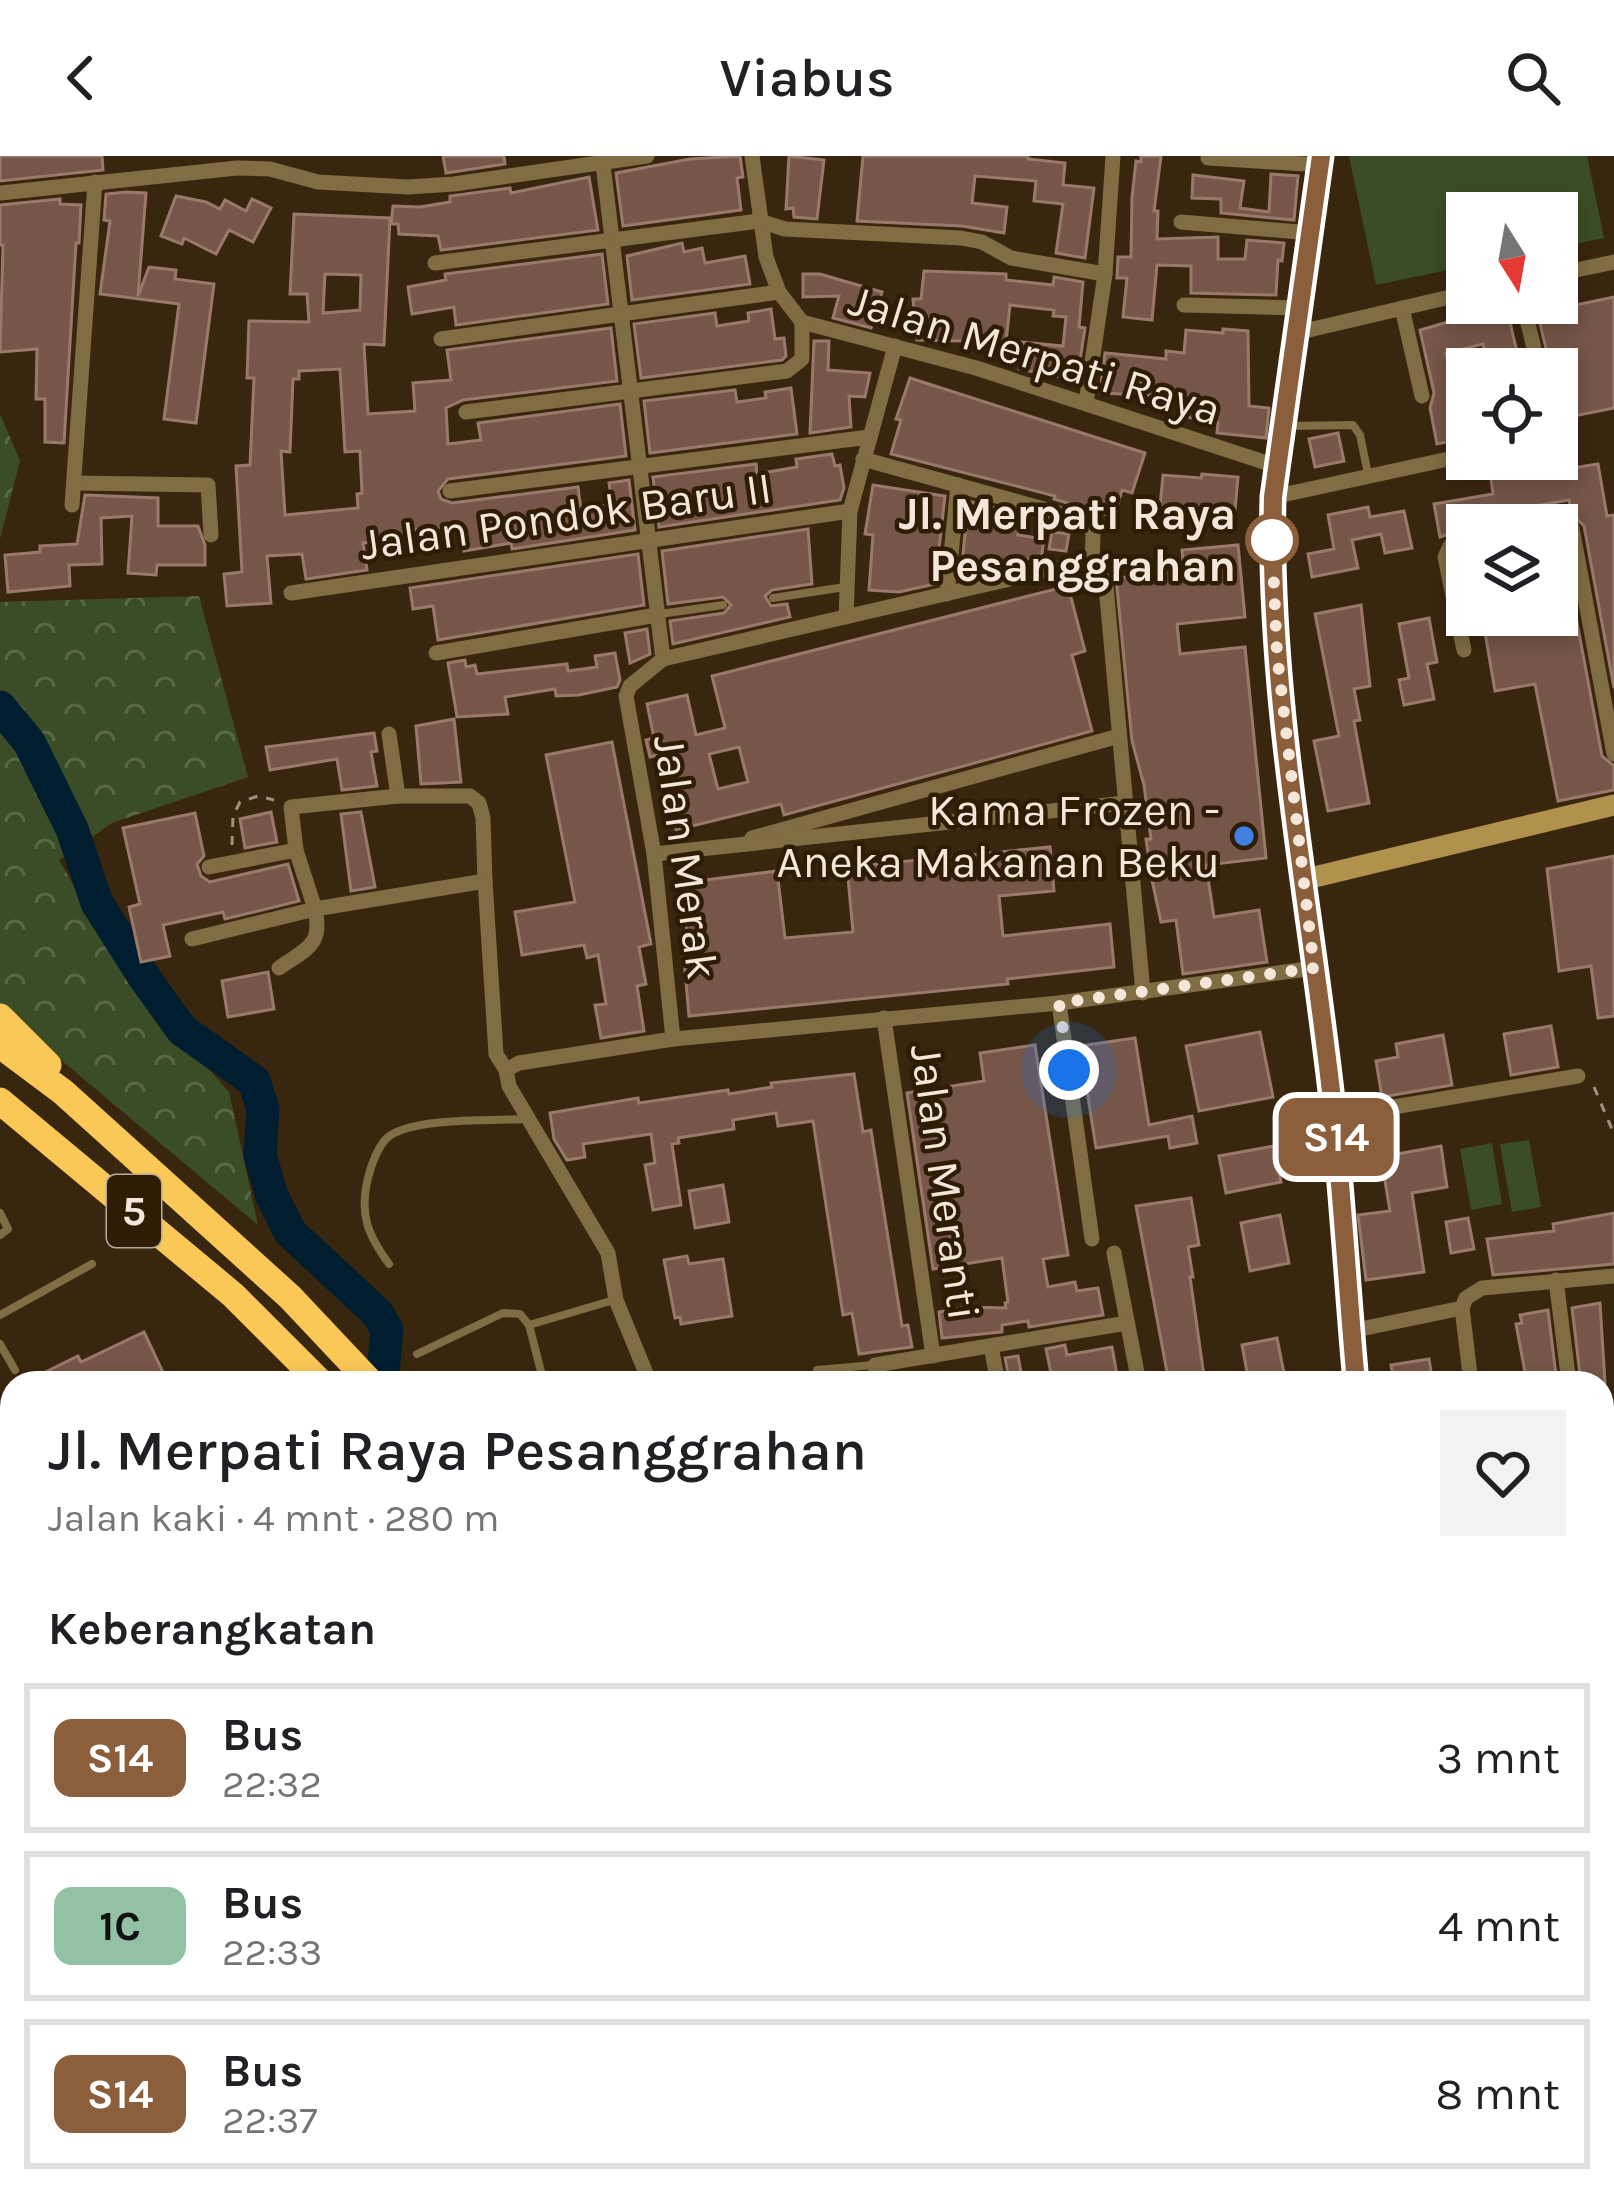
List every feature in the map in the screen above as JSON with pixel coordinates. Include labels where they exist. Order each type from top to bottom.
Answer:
[{"type":"highway","points":[[0,1017],[52,1068],[63,1092]]},
{"type":"highway","name":"5","points":[[0,1045],[63,1092],[290,1297],[360,1371]]},
{"type":"highway","name":"5","points":[[0,1102],[193,1260],[309,1371]]},
{"type":"street","points":[[0,193],[237,167],[270,169],[318,182],[408,187],[647,156]]},
{"type":"street","name":"Jalan Merpati Raya","points":[[752,156],[758,221],[779,292],[802,322],[1086,403],[1280,467]]},
{"type":"street","points":[[1086,403],[1105,274],[1113,156]]},
{"type":"street","points":[[1208,158],[1321,160],[1273,497],[1277,654],[1334,1117],[1355,1371]]},
{"type":"street","points":[[603,159],[662,659],[1086,564],[1101,573],[1106,586],[1143,992]]},
{"type":"street","points":[[72,506],[95,182]]},
{"type":"street","points":[[435,263],[758,221],[784,230],[962,238],[982,242],[1011,258],[1105,274]]},
{"type":"street","points":[[1181,222],[1311,233]]},
{"type":"street","points":[[1578,270],[1614,262]]},
{"type":"street","points":[[441,338],[779,292]]},
{"type":"street","points":[[1296,333],[1446,298]]},
{"type":"street","points":[[1184,305],[1299,308]]},
{"type":"street","points":[[1402,308],[1422,396]]},
{"type":"street","points":[[466,412],[794,370],[802,359],[802,322]]},
{"type":"street","points":[[846,617],[850,511],[895,346]]},
{"type":"street","points":[[450,491],[869,437]]},
{"type":"street","points":[[1273,497],[1446,459]]},
{"type":"street","points":[[863,460],[1087,521],[1093,534],[1086,564]]},
{"type":"street","points":[[74,483],[208,485],[211,535]]},
{"type":"street","points":[[947,594],[958,485]]},
{"type":"street","name":"Jalan Pondok Baru II","points":[[291,593],[850,511]]},
{"type":"street","points":[[1578,560],[1614,754]]},
{"type":"street","points":[[436,653],[657,615]]},
{"type":"street","points":[[1461,636],[1464,650]]},
{"type":"street","name":"Jalan Merak","points":[[662,659],[630,686],[626,697],[654,854],[673,1039]]},
{"type":"street","points":[[389,734],[398,796]]},
{"type":"street","points":[[737,846],[783,827],[1119,736]]},
{"type":"street","points":[[279,968],[314,944],[319,929],[296,850],[290,807],[398,796],[470,796],[479,803],[496,1054],[506,1070],[508,1086],[608,1253],[616,1300],[645,1371]]},
{"type":"street","points":[[654,854],[1126,803]]},
{"type":"street","points":[[1302,880],[1614,805]]},
{"type":"street","points":[[208,867],[296,850]]},
{"type":"street","points":[[192,939],[314,908],[485,881]]},
{"type":"street","points":[[506,1070],[519,1063],[673,1039],[1059,1003],[1314,968]]},
{"type":"street","points":[[1059,1003],[1092,1239]]},
{"type":"street","name":"Jalan Meranti","points":[[884,1018],[933,1356]]},
{"type":"street","points":[[1334,1117],[1578,1076]]},
{"type":"street","points":[[1114,1253],[1137,1371]]},
{"type":"street","points":[[1470,1371],[1462,1308],[1466,1298],[1482,1288],[1614,1276]]},
{"type":"street","points":[[1556,1280],[1567,1371]]},
{"type":"street","points":[[1352,1331],[1462,1308]]},
{"type":"street","points":[[876,1371],[875,1365],[1127,1323]]},
{"type":"street","points":[[992,1346],[996,1371]]},
{"type":"lane","points":[[1284,425],[1353,425],[1360,435],[1368,475]]},
{"type":"lane","points":[[773,598],[845,587]]},
{"type":"lane","points":[[657,615],[723,605]]},
{"type":"lane","points":[[389,1264],[364,1224],[369,1171],[383,1141],[398,1131],[420,1126],[528,1119]]},
{"type":"lane","points":[[0,1213],[8,1229],[0,1235]]},
{"type":"lane","points":[[0,1315],[92,1264]]},
{"type":"lane","points":[[529,1325],[616,1300]]},
{"type":"lane","points":[[417,1354],[503,1312],[520,1313],[529,1325],[541,1371]]},
{"type":"lane","points":[[0,1344],[15,1370]]},
{"type":"lane","points":[[817,1370],[875,1365]]},
{"type":"path","points":[[231,863],[233,816],[240,802],[258,796],[287,802],[290,807]]},
{"type":"path","points":[[1578,1076],[1592,1082],[1614,1134]]},
{"type":"green space","points":[[1349,156],[1587,156],[1604,238],[1578,244],[1578,192],[1446,192],[1446,270],[1376,285]]},
{"type":"green space","points":[[0,414],[20,461],[0,539]]},
{"type":"green space","points":[[199,596],[248,777],[112,823],[59,860],[123,971],[229,1092],[258,1225],[0,1009],[0,602]]},
{"type":"green space","points":[[1529,1140],[1541,1207],[1512,1212],[1500,1144]]},
{"type":"green space","points":[[1492,1143],[1502,1204],[1471,1210],[1460,1149]]},
{"type":"building","points":[[0,156],[102,156],[103,170],[0,181]]},
{"type":"building","points":[[443,156],[504,156],[505,164],[446,173]]},
{"type":"building","points":[[740,156],[741,210],[623,226],[616,173],[690,159]]},
{"type":"building","points":[[789,156],[824,160],[817,219],[794,217],[793,208],[786,209]]},
{"type":"building","points":[[863,156],[1028,156],[1065,163],[1063,185],[1094,188],[1085,258],[1056,253],[1063,204],[1034,201],[1036,181],[975,176],[972,203],[1007,207],[1004,233],[857,221]]},
{"type":"building","points":[[1141,156],[1161,156],[1154,211],[1158,211],[1157,239],[1218,237],[1218,259],[1245,259],[1247,240],[1284,243],[1276,295],[1191,293],[1191,266],[1157,265],[1152,320],[1123,317],[1127,278],[1117,278],[1118,257],[1131,257],[1132,197],[1136,161],[1141,162]]},
{"type":"building","points":[[1271,174],[1298,176],[1294,220],[1221,213],[1221,199],[1192,198],[1193,175],[1244,181],[1240,208],[1269,212]]},
{"type":"building","points":[[589,177],[598,230],[441,250],[438,236],[399,234],[398,224],[391,224],[393,206],[420,207],[450,202],[450,196],[510,188],[511,193]]},
{"type":"building","points":[[146,193],[138,296],[149,267],[176,270],[175,279],[214,284],[196,423],[164,419],[179,304],[100,294],[110,221],[104,220],[106,194]]},
{"type":"building","points":[[176,196],[220,209],[225,200],[246,211],[252,199],[271,208],[253,242],[229,230],[216,254],[184,238],[182,244],[161,236]]},
{"type":"building","points":[[60,199],[60,204],[81,205],[64,443],[45,442],[45,399],[36,399],[37,349],[0,352],[0,205]]},
{"type":"building","points":[[294,214],[390,218],[384,345],[364,344],[368,414],[415,411],[413,383],[451,380],[447,350],[611,328],[617,381],[463,400],[446,408],[448,444],[481,440],[478,423],[620,404],[626,456],[448,479],[438,491],[441,499],[452,503],[578,487],[581,510],[612,504],[609,483],[629,480],[635,530],[512,549],[511,543],[464,551],[460,527],[404,530],[405,540],[363,543],[367,570],[306,579],[302,554],[267,556],[271,603],[227,606],[224,574],[242,572],[236,466],[250,465],[254,378],[247,378],[249,321],[309,322],[307,294],[290,294]],"holes":[[[325,274],[361,275],[360,310],[323,313]],[[340,369],[345,452],[360,451],[358,508],[285,515],[281,451],[290,452],[293,379],[299,379],[299,371]]]},
{"type":"building","points":[[682,243],[684,252],[702,248],[705,263],[745,256],[750,284],[632,300],[627,256]]},
{"type":"building","points":[[602,254],[608,304],[456,325],[454,307],[412,314],[408,287],[446,280],[445,274]]},
{"type":"building","points":[[924,271],[1006,274],[1006,280],[1053,285],[1054,277],[1083,282],[1079,327],[1085,328],[1077,380],[1019,369],[1021,342],[1063,346],[1066,317],[1053,316],[1054,310],[1010,305],[1006,342],[917,340],[913,299],[921,299]]},
{"type":"building","points":[[803,274],[820,274],[882,292],[871,328],[833,318],[839,296],[803,297]]},
{"type":"building","points":[[1614,297],[1614,408],[1578,415],[1578,348],[1546,348],[1540,324],[1578,324],[1578,305]]},
{"type":"building","points":[[771,309],[775,339],[784,338],[786,356],[782,360],[641,378],[634,324],[715,313],[717,326],[749,321],[748,313]]},
{"type":"building","points":[[1446,322],[1510,324],[1516,348],[1484,348],[1483,344],[1446,348],[1446,442],[1437,444],[1430,408],[1434,393],[1420,330]]},
{"type":"building","points":[[1223,329],[1248,331],[1249,406],[1269,408],[1266,438],[1217,433],[1218,422],[1180,416],[1182,400],[1170,396],[1100,393],[1105,353],[1166,359],[1166,351],[1184,353],[1186,330],[1223,333]]},
{"type":"building","points":[[814,341],[829,341],[828,370],[870,373],[865,397],[849,396],[851,427],[810,433]]},
{"type":"building","points":[[910,378],[1145,453],[1132,493],[1122,490],[1114,517],[1055,496],[891,454],[901,420],[896,419]]},
{"type":"building","points":[[791,388],[797,434],[650,453],[644,401],[735,390],[737,402]]},
{"type":"building","points":[[1338,433],[1344,461],[1315,467],[1309,439]]},
{"type":"building","points":[[832,454],[835,466],[840,465],[844,488],[840,500],[659,527],[653,477],[756,464],[757,474],[797,467],[796,459]]},
{"type":"building","points":[[1598,464],[1607,516],[1614,515],[1614,688],[1578,504],[1569,500],[1446,504],[1446,535],[1440,537],[1434,504],[1493,494],[1491,480],[1578,480],[1578,467]]},
{"type":"building","points":[[1202,474],[1238,477],[1234,521],[1198,518],[1198,509],[1160,506],[1163,475],[1201,478]]},
{"type":"building","points":[[873,485],[945,496],[935,584],[899,592],[869,590],[873,535],[865,534]]},
{"type":"building","points":[[85,495],[158,498],[158,526],[198,526],[205,565],[157,565],[156,575],[128,573],[132,516],[101,518],[102,564],[69,565],[70,586],[8,592],[5,555],[40,552],[40,546],[77,544]]},
{"type":"building","points":[[968,501],[1021,518],[1018,535],[1044,539],[1041,560],[1012,558],[1012,566],[980,568],[979,574],[961,576]]},
{"type":"building","points":[[1368,507],[1370,517],[1404,511],[1412,548],[1385,553],[1381,534],[1352,540],[1358,568],[1312,577],[1308,554],[1334,549],[1328,515]]},
{"type":"building","points":[[808,529],[812,584],[772,590],[765,596],[771,606],[787,604],[790,617],[673,644],[670,621],[724,613],[731,605],[723,597],[668,604],[662,551]]},
{"type":"building","points":[[1052,532],[1069,534],[1066,551],[1049,549]]},
{"type":"building","points":[[1238,545],[1245,617],[1177,624],[1180,654],[1245,647],[1266,858],[1206,865],[1214,917],[1259,910],[1267,962],[1183,974],[1176,920],[1161,922],[1152,880],[1146,839],[1151,839],[1132,741],[1116,578],[1184,571],[1182,550]]},
{"type":"building","points":[[638,554],[644,605],[438,640],[433,606],[413,609],[410,588]]},
{"type":"building","points":[[1068,586],[1085,651],[1072,655],[1092,731],[784,815],[781,804],[676,830],[663,754],[650,757],[646,740],[654,738],[647,704],[687,695],[696,735],[725,728],[712,676]],"holes":[[[739,747],[748,782],[718,789],[709,754]]]},
{"type":"building","points":[[1361,605],[1370,686],[1354,689],[1360,720],[1354,721],[1369,803],[1328,811],[1314,741],[1339,736],[1315,614]]},
{"type":"building","points":[[1429,618],[1437,662],[1427,664],[1434,699],[1404,705],[1399,680],[1409,678],[1399,624]]},
{"type":"building","points":[[1578,628],[1602,756],[1614,766],[1614,790],[1558,801],[1535,684],[1495,691],[1486,636],[1578,636]]},
{"type":"building","points":[[647,629],[650,654],[630,663],[625,633]]},
{"type":"building","points":[[615,653],[617,687],[579,695],[556,696],[555,689],[505,697],[508,714],[457,717],[448,663],[465,660],[466,667],[475,665],[477,674],[567,664],[568,671],[597,667],[595,656]]},
{"type":"building","points":[[454,719],[461,782],[421,784],[416,726]]},
{"type":"building","points":[[374,733],[377,751],[371,752],[377,786],[342,790],[337,759],[270,770],[266,747]]},
{"type":"building","points":[[612,742],[651,944],[639,947],[646,984],[637,986],[644,1031],[601,1038],[595,1005],[606,1004],[598,955],[587,958],[584,945],[522,955],[515,912],[575,902],[546,755]]},
{"type":"building","points":[[271,812],[277,842],[245,848],[240,819]]},
{"type":"building","points":[[361,812],[375,887],[351,891],[341,814]]},
{"type":"building","points":[[195,813],[204,856],[197,864],[201,876],[210,882],[288,864],[299,901],[225,919],[223,912],[163,925],[170,956],[141,962],[129,907],[140,904],[123,828]]},
{"type":"building","points":[[1050,847],[1054,891],[999,896],[1003,936],[1110,924],[1114,967],[1007,979],[1008,984],[689,1016],[683,948],[689,948],[681,883],[777,871],[785,938],[853,932],[847,867]]},
{"type":"building","points":[[1614,856],[1614,1016],[1598,1018],[1591,966],[1559,971],[1547,869]]},
{"type":"building","points":[[268,972],[274,1009],[228,1017],[222,981]]},
{"type":"building","points":[[1551,1026],[1558,1067],[1511,1075],[1504,1034]]},
{"type":"building","points":[[1260,1032],[1273,1097],[1199,1111],[1186,1046]]},
{"type":"building","points":[[1443,1035],[1452,1085],[1382,1097],[1376,1061],[1398,1057],[1396,1044]]},
{"type":"building","points":[[1135,1038],[1149,1125],[1192,1116],[1197,1143],[1170,1148],[1168,1136],[1096,1148],[1080,1046]]},
{"type":"building","points":[[1035,1045],[1068,1255],[1043,1259],[1048,1287],[1075,1282],[1077,1291],[1098,1288],[1103,1315],[1029,1327],[1028,1321],[1002,1325],[1002,1332],[942,1338],[939,1312],[1006,1308],[1002,1258],[933,1269],[907,1093],[984,1081],[980,1053]]},
{"type":"building","points":[[854,1074],[863,1132],[871,1130],[902,1326],[908,1325],[912,1347],[859,1354],[852,1313],[843,1315],[813,1121],[778,1126],[776,1113],[733,1120],[734,1129],[678,1138],[679,1143],[672,1144],[681,1205],[653,1210],[645,1165],[655,1163],[651,1134],[583,1144],[585,1157],[567,1160],[554,1139],[550,1113],[638,1098],[639,1103],[728,1090],[729,1094],[772,1087],[771,1083]]},
{"type":"building","points":[[1274,1146],[1281,1182],[1226,1193],[1219,1156]]},
{"type":"building","points":[[1441,1146],[1447,1187],[1412,1193],[1424,1272],[1366,1280],[1358,1215],[1390,1211],[1381,1157]]},
{"type":"building","points":[[723,1185],[729,1222],[695,1228],[689,1191]]},
{"type":"building","points":[[1191,1198],[1199,1245],[1188,1247],[1190,1277],[1203,1371],[1167,1371],[1136,1206]]},
{"type":"building","points":[[1614,1213],[1614,1264],[1493,1275],[1487,1239],[1554,1231],[1553,1224]]},
{"type":"building","points":[[1280,1215],[1289,1263],[1250,1271],[1241,1223]]},
{"type":"building","points":[[1468,1218],[1474,1249],[1451,1253],[1446,1222]]},
{"type":"building","points":[[687,1256],[689,1264],[723,1259],[732,1316],[681,1324],[680,1317],[675,1318],[664,1260]]},
{"type":"building","points":[[1600,1303],[1604,1371],[1580,1371],[1572,1308]]},
{"type":"building","points":[[1548,1310],[1556,1371],[1525,1371],[1516,1324],[1522,1323],[1520,1315]]},
{"type":"building","points":[[144,1332],[162,1371],[47,1371],[78,1356],[81,1362]]},
{"type":"building","points":[[1277,1338],[1284,1371],[1247,1371],[1242,1345]]},
{"type":"building","points":[[1065,1345],[1067,1355],[1112,1347],[1116,1371],[1051,1371],[1046,1349]]},
{"type":"building","points":[[1018,1356],[1021,1371],[1008,1371],[1005,1358]]},
{"type":"building","points":[[1429,1359],[1431,1371],[1392,1371],[1391,1365]]},
{"type":"waterway","points":[[0,707],[29,742],[72,829],[97,903],[144,977],[182,1030],[254,1081],[263,1109],[260,1155],[272,1196],[290,1232],[378,1314],[387,1330],[383,1371]]},
{"type":"bus line","name":"S14","points":[[1321,156],[1273,497],[1272,550],[1277,654],[1334,1117],[1355,1371]]},
{"type":"place","name":"Jl. Merpati Raya Pesanggrahan","points":[[1272,540]]},
{"type":"place","name":"Kama Frozen - Aneka Makanan Beku","points":[[1244,836]]},
{"type":"route","points":[[1069,1070],[1059,1003],[1314,968],[1277,654],[1272,540]]}]
